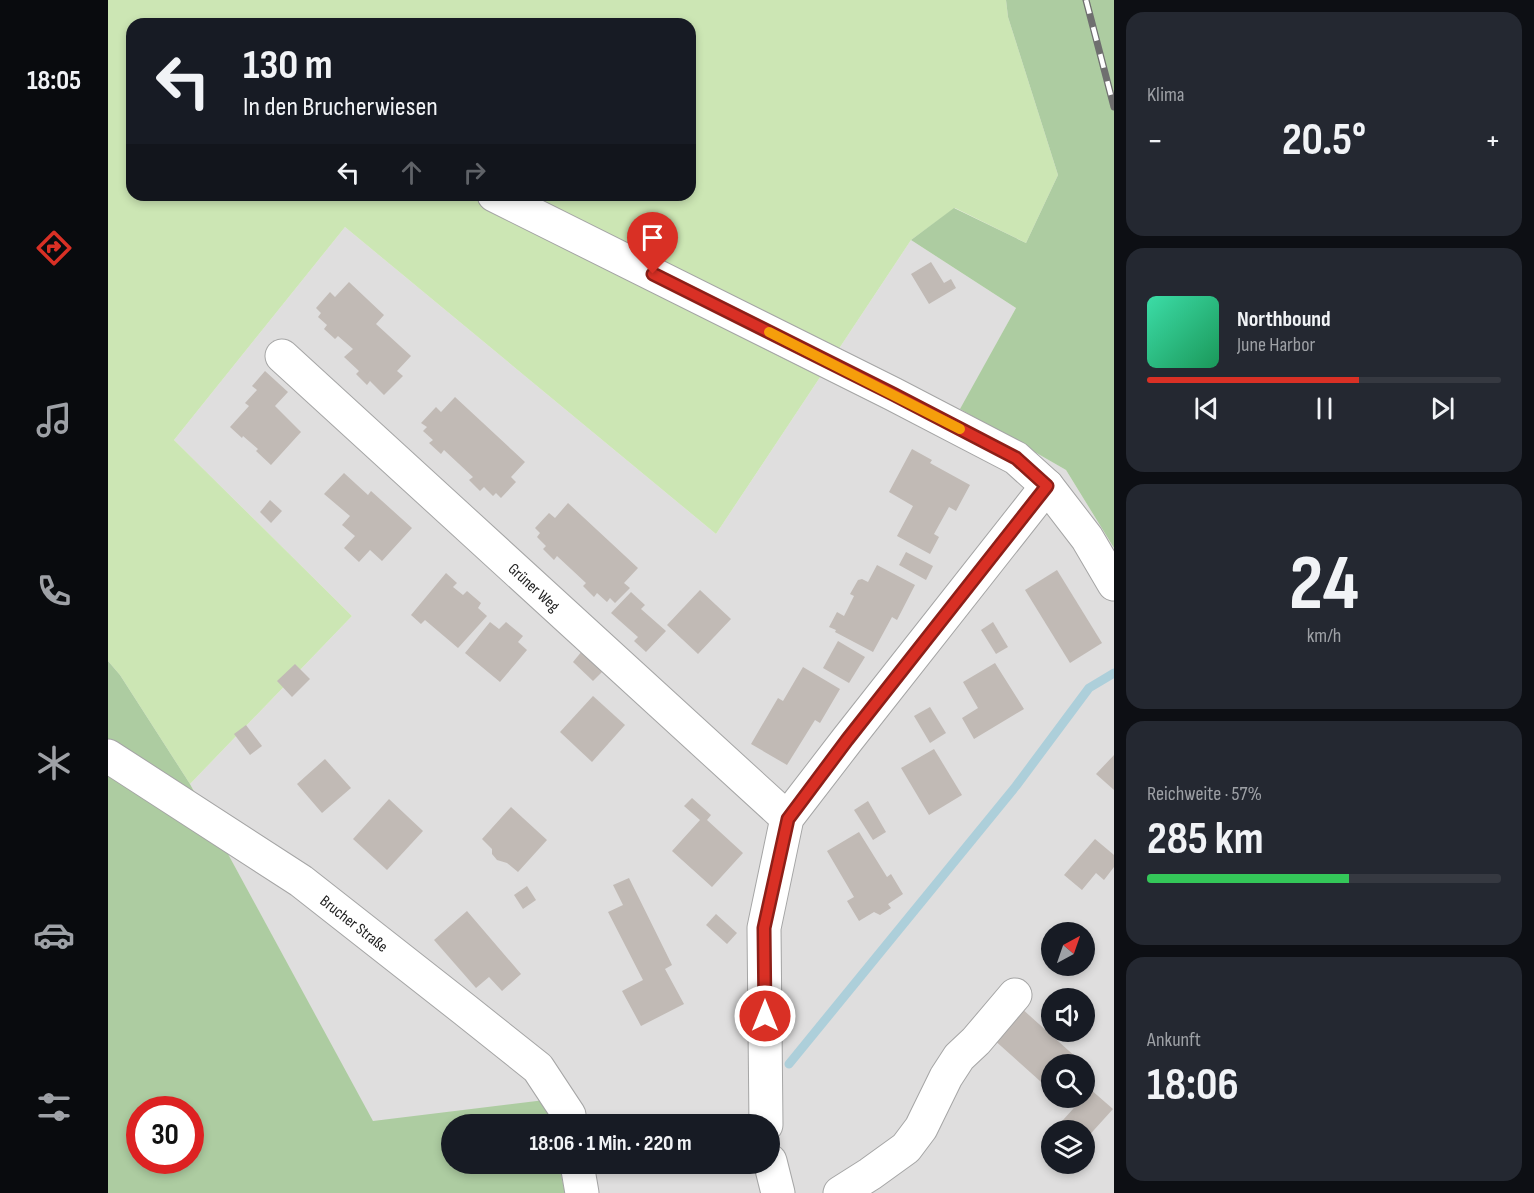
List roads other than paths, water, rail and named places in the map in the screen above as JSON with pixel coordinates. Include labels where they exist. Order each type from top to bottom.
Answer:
[{"type":"street","points":[[506,201],[1016,458],[1047,486],[1087,538],[1114,584]]},
{"type":"street","name":"Grüner Weg","points":[[282,356],[788,819]]},
{"type":"street","points":[[766,1114],[764,928],[788,819],[854,731],[1047,486]]},
{"type":"street","name":"Brucher Straße","points":[[108,756],[301,881],[538,1068],[568,1114]]},
{"type":"street","points":[[840,1193],[906,1148],[921,1128],[946,1077],[959,1057],[976,1041],[1015,995]]},
{"type":"street","points":[[579,1174],[582,1193]]},
{"type":"street","points":[[773,1174],[778,1193]]},
{"type":"waterway","points":[[789,1064],[1016,786],[1089,688],[1114,673]]},
{"type":"railway","points":[[1086,0],[1114,107]]}]
